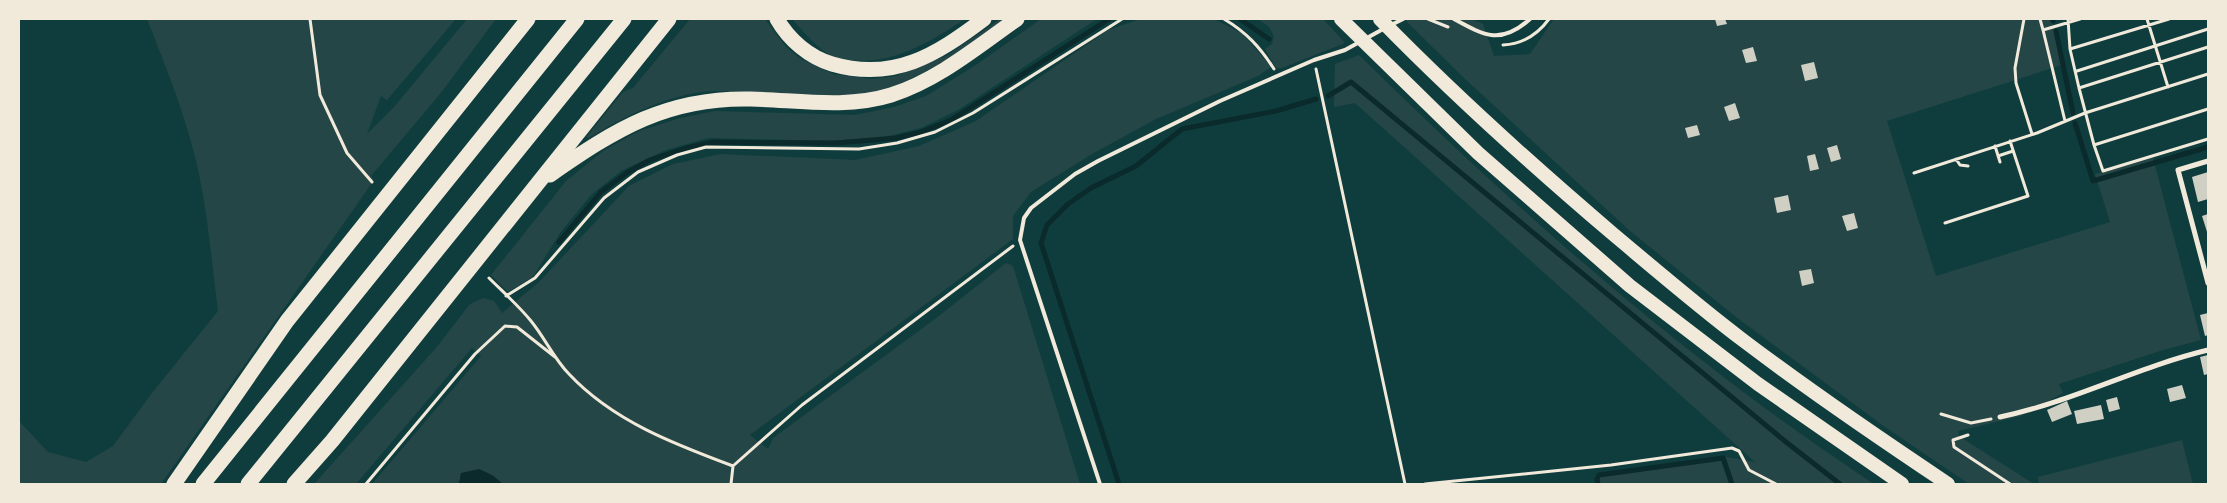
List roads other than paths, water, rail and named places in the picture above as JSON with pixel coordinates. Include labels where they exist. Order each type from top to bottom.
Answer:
[{"type":"highway","points":[[508,44],[520,19]]},
{"type":"highway","points":[[174,484],[287,321],[528,19]]},
{"type":"highway","points":[[203,484],[577,19]]},
{"type":"highway","points":[[248,484],[624,19]]},
{"type":"highway","points":[[294,484],[332,441],[670,19]]},
{"type":"highway","points":[[777,19],[790,38],[805,51],[825,61],[846,68],[869,71],[896,67],[920,59],[960,36],[984,19]]},
{"type":"highway","points":[[536,185],[622,128],[639,120],[692,103],[750,99],[859,102],[891,95],[944,70],[1017,19]]},
{"type":"highway","points":[[1341,19],[1478,153],[1630,286],[1758,384],[1902,484]]},
{"type":"highway","points":[[1382,20],[1460,98],[1550,180],[1656,270],[1744,341],[1849,417],[1948,484]]},
{"type":"street","points":[[2208,161],[2178,170],[2208,283]]},
{"type":"street","points":[[2000,417],[2030,411],[2122,377],[2208,350]]},
{"type":"lane","points":[[1100,484],[1020,240],[1024,218],[1031,208],[1075,174],[1160,129],[1314,60],[1345,50],[1403,19]]},
{"type":"lane","points":[[1454,19],[1482,34],[1502,36],[1513,32],[1530,19]]},
{"type":"waterway","points":[[559,242],[601,192],[628,172],[650,160],[686,148],[713,142],[836,143],[896,138],[921,132],[951,120],[1109,19]]},
{"type":"waterway","points":[[1240,19],[1269,39]]},
{"type":"waterway","points":[[2056,31],[2073,113]]},
{"type":"waterway","points":[[1328,96],[1351,82],[1786,442],[1840,484]]},
{"type":"waterway","points":[[1119,484],[1041,243],[1047,225],[1068,204],[1091,188],[1136,166],[1182,129],[1276,111],[1316,99]]},
{"type":"waterway","points":[[2075,123],[2093,181],[2208,147]]},
{"type":"waterway","points":[[1723,458],[1732,484]]},
{"type":"waterway","points":[[1598,484],[1597,479],[1599,475],[1723,458]]}]
